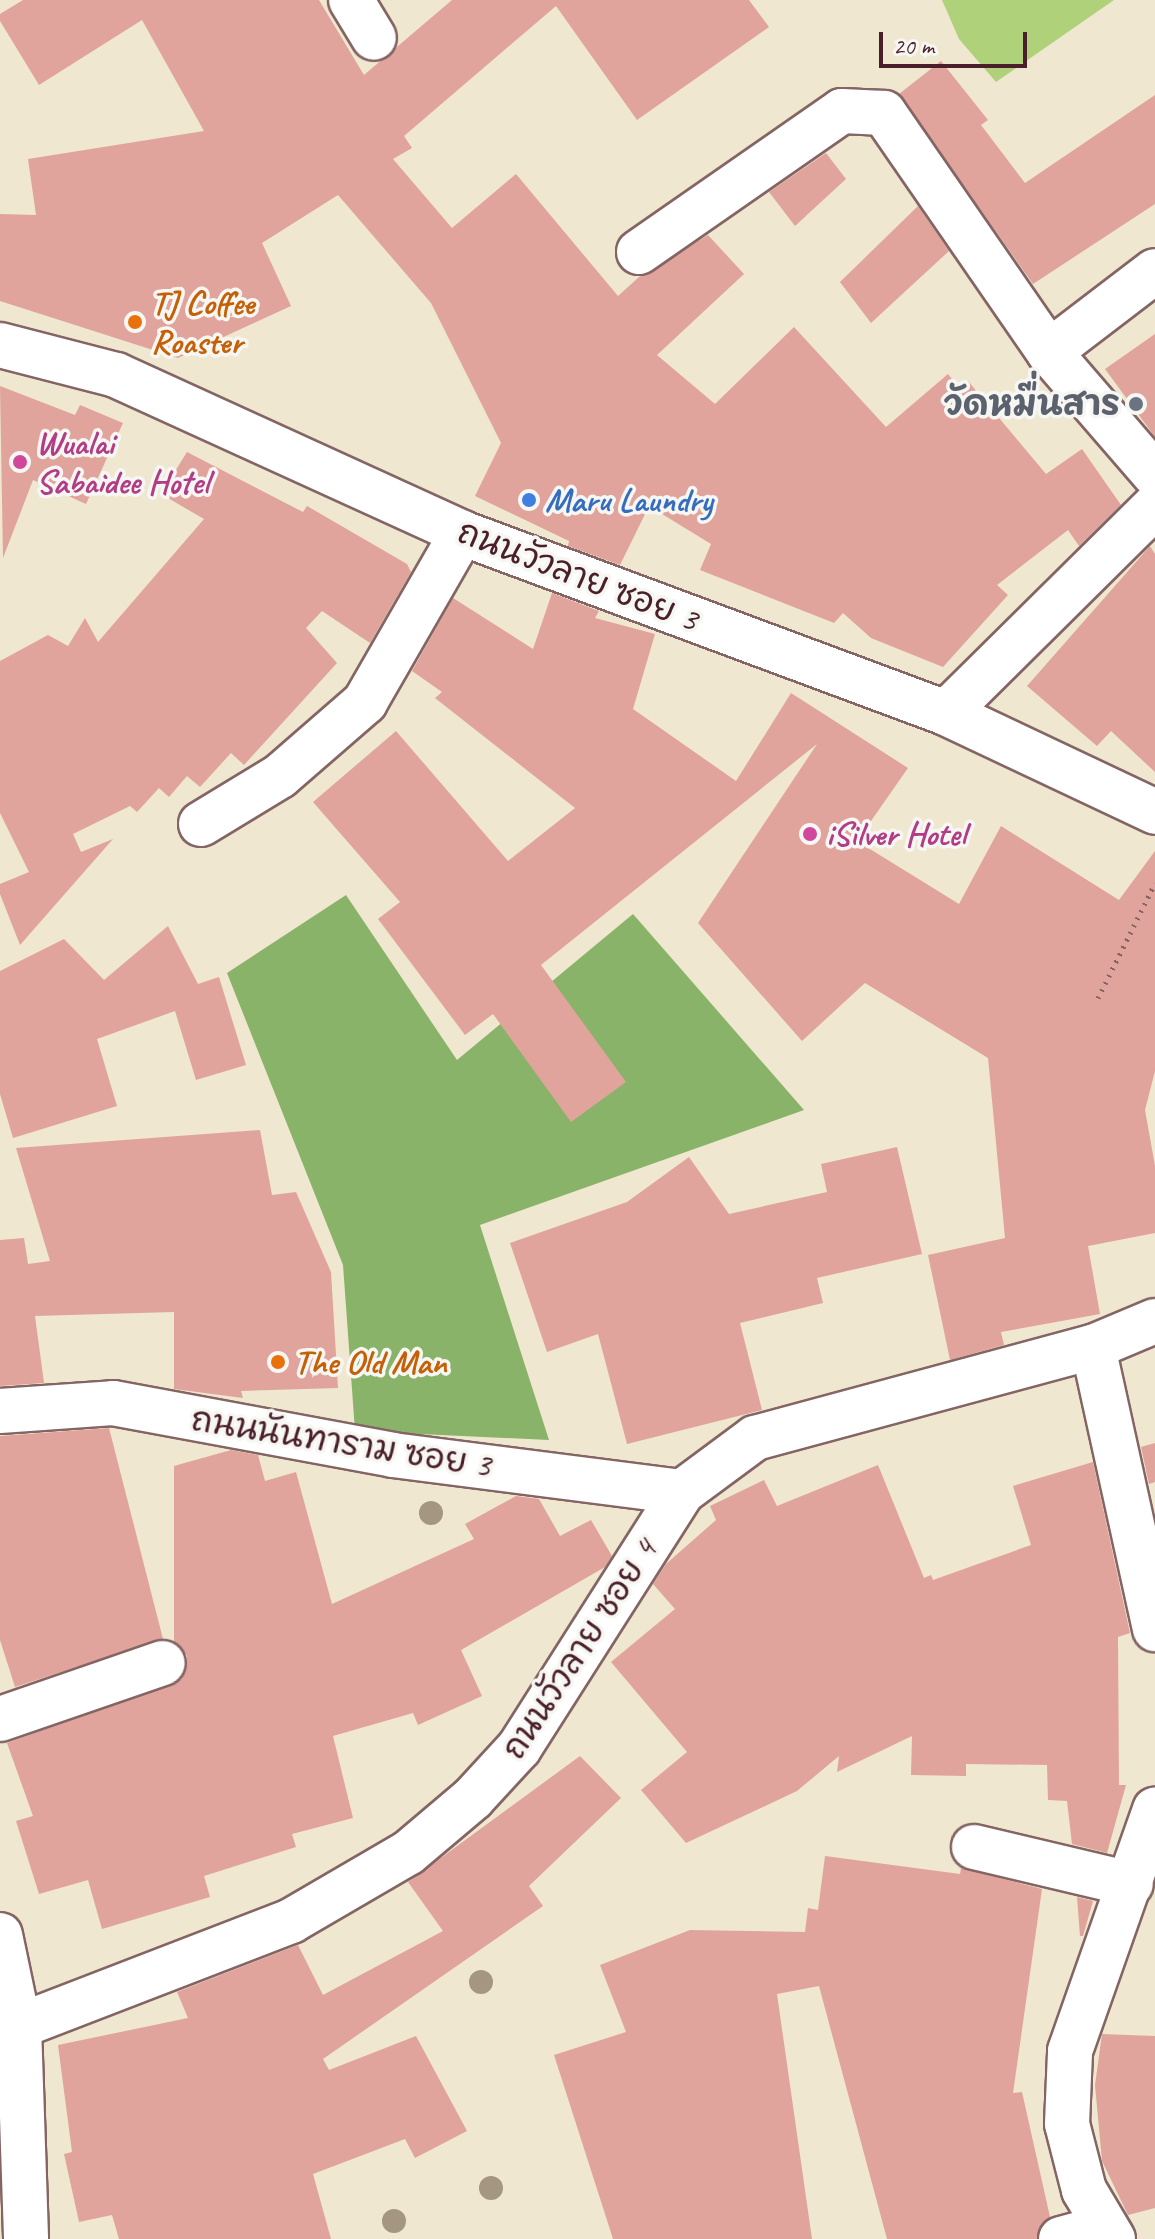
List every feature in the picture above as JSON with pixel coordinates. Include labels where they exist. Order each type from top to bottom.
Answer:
[{"type":"street","points":[[351,0],[374,38]]},
{"type":"street","points":[[639,252],[842,111],[884,113],[1049,352],[1155,475]]},
{"type":"street","points":[[1049,352],[1155,271]]},
{"type":"street","name":"ถนนวัวลาย ซอย 3","points":[[0,345],[116,375],[462,533],[946,713],[1155,812]]},
{"type":"street","points":[[946,713],[1155,506]]},
{"type":"street","points":[[201,824],[280,776],[365,702],[462,533]]},
{"type":"street","name":"ถนนวัวลาย ซอย 4","points":[[19,2026],[291,1921],[408,1853],[473,1798],[519,1748],[682,1492],[755,1438],[1093,1347],[1155,1321]]},
{"type":"street","points":[[1093,1347],[1155,1629]]},
{"type":"street","name":"ถนนนันทาราม ซอย 3","points":[[0,1411],[113,1403],[393,1455],[682,1492]]},
{"type":"street","points":[[0,1719],[163,1663]]},
{"type":"street","points":[[1061,2239],[1109,2233],[1084,2190],[1067,2124],[1070,2051],[1155,1809]]},
{"type":"street","points":[[974,1847],[1131,1884]]},
{"type":"street","points":[[0,1935],[19,2026],[12,2162],[26,2239]]},
{"type":"path","points":[[1098,998],[1155,883]]},
{"type":"green space","points":[[942,0],[1114,0],[996,82],[959,39]]},
{"type":"green space","points":[[346,895],[457,1060],[633,914],[804,1110],[480,1225],[549,1440],[355,1431],[343,1265],[227,973]]},
{"type":"building","points":[[23,0],[319,0],[364,75],[452,0],[749,0],[769,27],[637,120],[556,6],[404,136],[412,148],[393,159],[452,228],[516,174],[618,296],[639,277],[708,235],[744,274],[657,355],[715,404],[794,327],[886,427],[948,374],[959,388],[968,381],[1046,474],[1082,449],[1121,505],[1079,546],[1068,530],[997,585],[1008,595],[943,667],[871,638],[843,613],[834,623],[700,570],[711,544],[649,506],[620,565],[568,546],[569,541],[475,496],[501,443],[431,303],[338,195],[262,243],[291,306],[178,358],[0,301],[0,214],[36,215],[28,159],[204,131],[142,20],[39,85],[0,21],[0,14]]},
{"type":"building","points":[[941,61],[988,120],[981,125],[1025,183],[1155,95],[1155,204],[1033,284],[899,94]]},
{"type":"building","points":[[826,153],[846,179],[795,226],[769,192]]},
{"type":"building","points":[[918,206],[949,251],[871,323],[840,282]]},
{"type":"building","points":[[1155,334],[1155,437],[1105,369]]},
{"type":"building","points":[[0,386],[75,415],[80,405],[123,423],[86,504],[33,480],[3,558]]},
{"type":"building","points":[[187,452],[303,512],[307,506],[407,564],[411,572],[370,643],[322,611],[306,628],[337,663],[244,765],[231,753],[200,787],[187,776],[169,797],[159,788],[137,812],[130,806],[73,834],[81,852],[113,839],[20,945],[0,894],[0,884],[29,872],[0,813],[0,661],[48,635],[68,646],[85,618],[98,642],[204,519],[161,494]]},
{"type":"building","points":[[1150,546],[1155,554],[1155,772],[1111,731],[1097,746],[1027,686]]},
{"type":"building","points":[[552,593],[599,611],[595,618],[655,634],[633,709],[736,781],[791,693],[908,768],[857,841],[959,904],[1001,826],[1119,900],[1155,851],[1155,1071],[1145,1110],[1155,1166],[1155,1233],[1088,1246],[1100,1314],[1001,1332],[1004,1345],[950,1360],[928,1255],[1005,1238],[988,1058],[865,983],[802,1041],[698,923],[817,744],[541,965],[626,1082],[571,1122],[493,1014],[465,1035],[378,919],[400,902],[313,802],[396,731],[508,861],[575,808],[435,698],[442,692],[412,671],[453,598],[533,649]]},
{"type":"building","points":[[168,926],[198,984],[219,977],[246,1065],[196,1080],[175,1011],[97,1039],[117,1106],[13,1138],[0,1094],[0,971],[64,939],[104,980]]},
{"type":"building","points":[[260,1130],[272,1195],[296,1192],[331,1272],[338,1388],[241,1391],[243,1398],[174,1389],[174,1312],[35,1316],[44,1383],[0,1386],[0,1240],[24,1238],[28,1264],[50,1261],[16,1148]]},
{"type":"building","points":[[897,1147],[922,1254],[817,1278],[823,1303],[740,1323],[762,1410],[627,1444],[598,1334],[547,1352],[510,1243],[627,1202],[689,1157],[729,1214],[827,1192],[821,1164]]},
{"type":"building","points":[[109,1428],[163,1639],[15,1687],[0,1640],[0,1436]]},
{"type":"building","points":[[1155,1443],[1155,1482],[1149,1484],[1141,1447]]},
{"type":"building","points":[[231,1450],[258,1455],[265,1481],[296,1472],[332,1604],[474,1539],[465,1524],[516,1496],[539,1499],[560,1536],[591,1520],[612,1556],[605,1567],[461,1650],[482,1696],[418,1725],[413,1713],[333,1736],[353,1818],[292,1834],[296,1847],[204,1876],[210,1897],[102,1929],[88,1880],[39,1894],[16,1821],[33,1816],[7,1743],[182,1679],[187,1656],[174,1641],[174,1466]]},
{"type":"building","points":[[1093,1462],[1130,1633],[1118,1637],[1119,1785],[1126,1785],[1107,1853],[1072,1844],[1067,1801],[1048,1800],[1047,1765],[966,1764],[966,1776],[911,1775],[912,1736],[837,1772],[839,1756],[797,1791],[686,1843],[641,1790],[687,1752],[611,1662],[675,1609],[653,1584],[666,1564],[716,1520],[710,1506],[764,1480],[777,1506],[878,1465],[924,1578],[931,1575],[933,1580],[1031,1545],[1013,1486]]},
{"type":"building","points":[[580,1756],[621,1798],[529,1886],[543,1906],[323,2059],[329,2070],[416,2036],[467,2131],[415,2158],[405,2139],[313,2174],[331,2239],[119,2239],[112,2215],[79,2222],[64,2154],[72,2152],[58,2045],[188,2018],[177,1992],[298,1945],[323,1995],[443,1931],[408,1882]]},
{"type":"building","points":[[825,1856],[960,1874],[961,1868],[1042,1889],[1013,2093],[1022,2092],[1050,2217],[1037,2239],[887,2239],[819,1986],[777,1994],[812,2239],[613,2239],[554,2055],[626,2032],[600,1965],[690,1930],[805,1932],[808,1908],[818,1910]]},
{"type":"building","points":[[1077,1897],[1093,1901],[1083,1936],[1080,1936]]},
{"type":"building","points":[[1102,2034],[1155,2036],[1155,2208],[1128,2215],[1102,2161],[1095,2085]]},
{"type":"place","name":"TJ Coffee Roaster","points":[[135,322]]},
{"type":"place","name":"วัดหมื่นสาร","points":[[1136,404]]},
{"type":"place","name":"Wualai Sabaidee Hotel","points":[[20,462]]},
{"type":"place","name":"Maru Laundry","points":[[529,500]]},
{"type":"place","name":"iSilver Hotel","points":[[810,834]]},
{"type":"place","name":"The Old Man","points":[[278,1362]]}]
